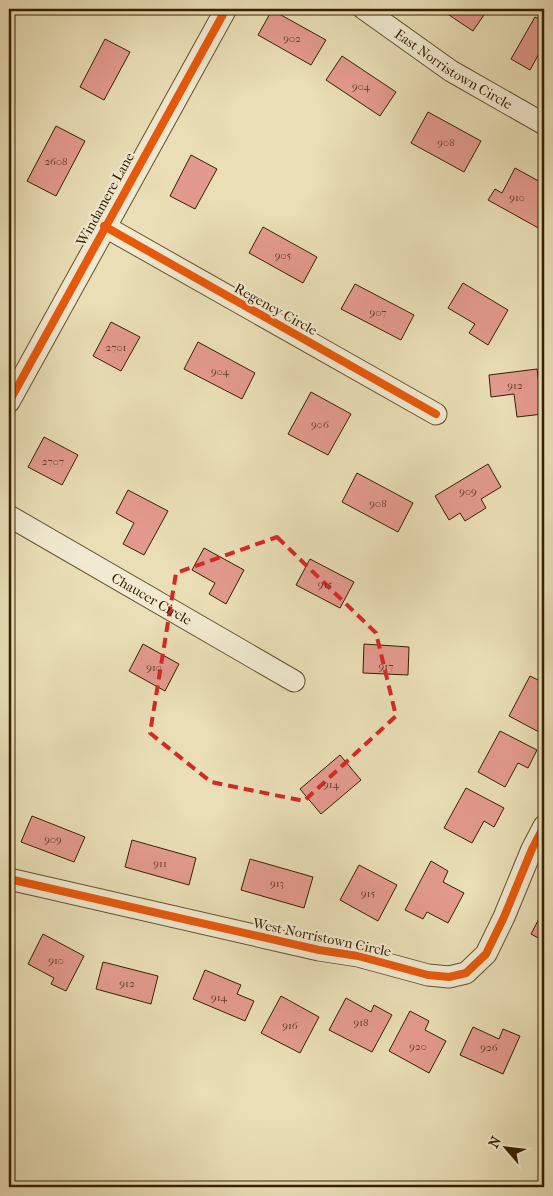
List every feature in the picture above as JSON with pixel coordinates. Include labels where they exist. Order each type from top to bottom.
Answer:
[{"type":"street","name":"Windamere Lane","points":[[9,402],[104,226],[226,9]]},
{"type":"street","name":"East Norristown Circle","points":[[364,9],[451,71],[544,124]]},
{"type":"street","name":"Regency Circle","points":[[104,226],[436,414]]},
{"type":"street","name":"Chaucer Circle","points":[[9,516],[294,682]]},
{"type":"street","name":"West Norristown Circle","points":[[9,879],[311,948],[358,956],[428,975],[449,977],[466,973],[486,954],[544,826]]},
{"type":"highlighted area","points":[[277,537],[376,633],[396,716],[304,801],[211,782],[150,733],[176,573]]},
{"type":"building","points":[[440,9],[488,9],[473,31]]},
{"type":"building","points":[[272,10],[326,40],[311,65],[258,35]]},
{"type":"building","points":[[535,17],[544,22],[544,52],[541,50],[530,70],[511,59]]},
{"type":"building","points":[[105,39],[130,52],[104,100],[80,87]]},
{"type":"building","points":[[342,56],[396,92],[380,116],[326,80]]},
{"type":"building","points":[[428,112],[481,141],[464,172],[411,143]]},
{"type":"building","points":[[56,126],[85,141],[56,196],[27,181]]},
{"type":"building","points":[[191,155],[217,169],[195,209],[170,196]]},
{"type":"building","points":[[515,168],[544,184],[542,192],[544,193],[544,226],[542,230],[488,200],[495,189],[502,193]]},
{"type":"building","points":[[263,227],[317,257],[303,283],[249,253]]},
{"type":"building","points":[[463,283],[508,310],[488,345],[469,333],[475,324],[448,308]]},
{"type":"building","points":[[355,284],[414,315],[401,340],[341,309]]},
{"type":"building","points":[[111,322],[140,337],[121,371],[93,356]]},
{"type":"building","points":[[198,342],[255,373],[242,399],[184,369]]},
{"type":"building","points":[[537,369],[543,414],[517,417],[514,394],[491,397],[489,375]]},
{"type":"building","points":[[311,392],[351,414],[328,455],[288,434]]},
{"type":"building","points":[[44,437],[78,455],[62,485],[28,467]]},
{"type":"building","points":[[488,464],[501,487],[481,499],[486,508],[465,521],[460,513],[449,520],[435,496]]},
{"type":"building","points":[[357,473],[413,503],[398,532],[342,502]]},
{"type":"building","points":[[128,490],[168,511],[144,555],[123,544],[134,523],[116,513]]},
{"type":"building","points":[[204,548],[244,570],[226,604],[209,594],[215,583],[192,570]]},
{"type":"building","points":[[310,559],[354,582],[340,608],[296,585]]},
{"type":"building","points":[[143,644],[179,664],[165,691],[129,671]]},
{"type":"building","points":[[364,644],[409,647],[408,675],[363,673]]},
{"type":"building","points":[[530,676],[544,683],[544,721],[539,732],[509,716]]},
{"type":"building","points":[[500,731],[537,750],[528,768],[518,763],[505,787],[478,772]]},
{"type":"building","points":[[340,755],[361,780],[321,814],[300,789]]},
{"type":"building","points":[[466,788],[504,808],[494,827],[484,821],[472,843],[444,828]]},
{"type":"building","points":[[32,816],[85,837],[74,862],[21,842]]},
{"type":"building","points":[[132,840],[196,858],[189,885],[125,867]]},
{"type":"building","points":[[250,859],[313,877],[304,908],[241,890]]},
{"type":"building","points":[[431,861],[448,871],[443,882],[464,893],[448,923],[427,912],[423,919],[405,910]]},
{"type":"building","points":[[359,865],[397,885],[378,921],[340,900]]},
{"type":"building","points":[[544,909],[544,941],[531,934]]},
{"type":"building","points":[[43,934],[84,956],[66,991],[51,984],[54,978],[28,964]]},
{"type":"building","points":[[103,962],[158,976],[151,1004],[96,989]]},
{"type":"building","points":[[205,970],[241,985],[237,994],[254,1001],[245,1021],[193,999]]},
{"type":"building","points":[[281,996],[319,1017],[300,1053],[261,1033]]},
{"type":"building","points":[[346,998],[371,1012],[374,1005],[392,1015],[372,1052],[329,1030]]},
{"type":"building","points":[[410,1011],[429,1021],[425,1030],[446,1041],[429,1073],[389,1051]]},
{"type":"building","points":[[473,1027],[499,1039],[503,1029],[520,1036],[503,1074],[460,1055]]},
{"type":"cycle path","points":[[9,402],[226,9]]},
{"type":"cycle path","points":[[104,226],[436,414]]},
{"type":"cycle path","points":[[9,879],[319,950],[358,956],[428,975],[449,977],[466,973],[486,954],[544,826]]}]
